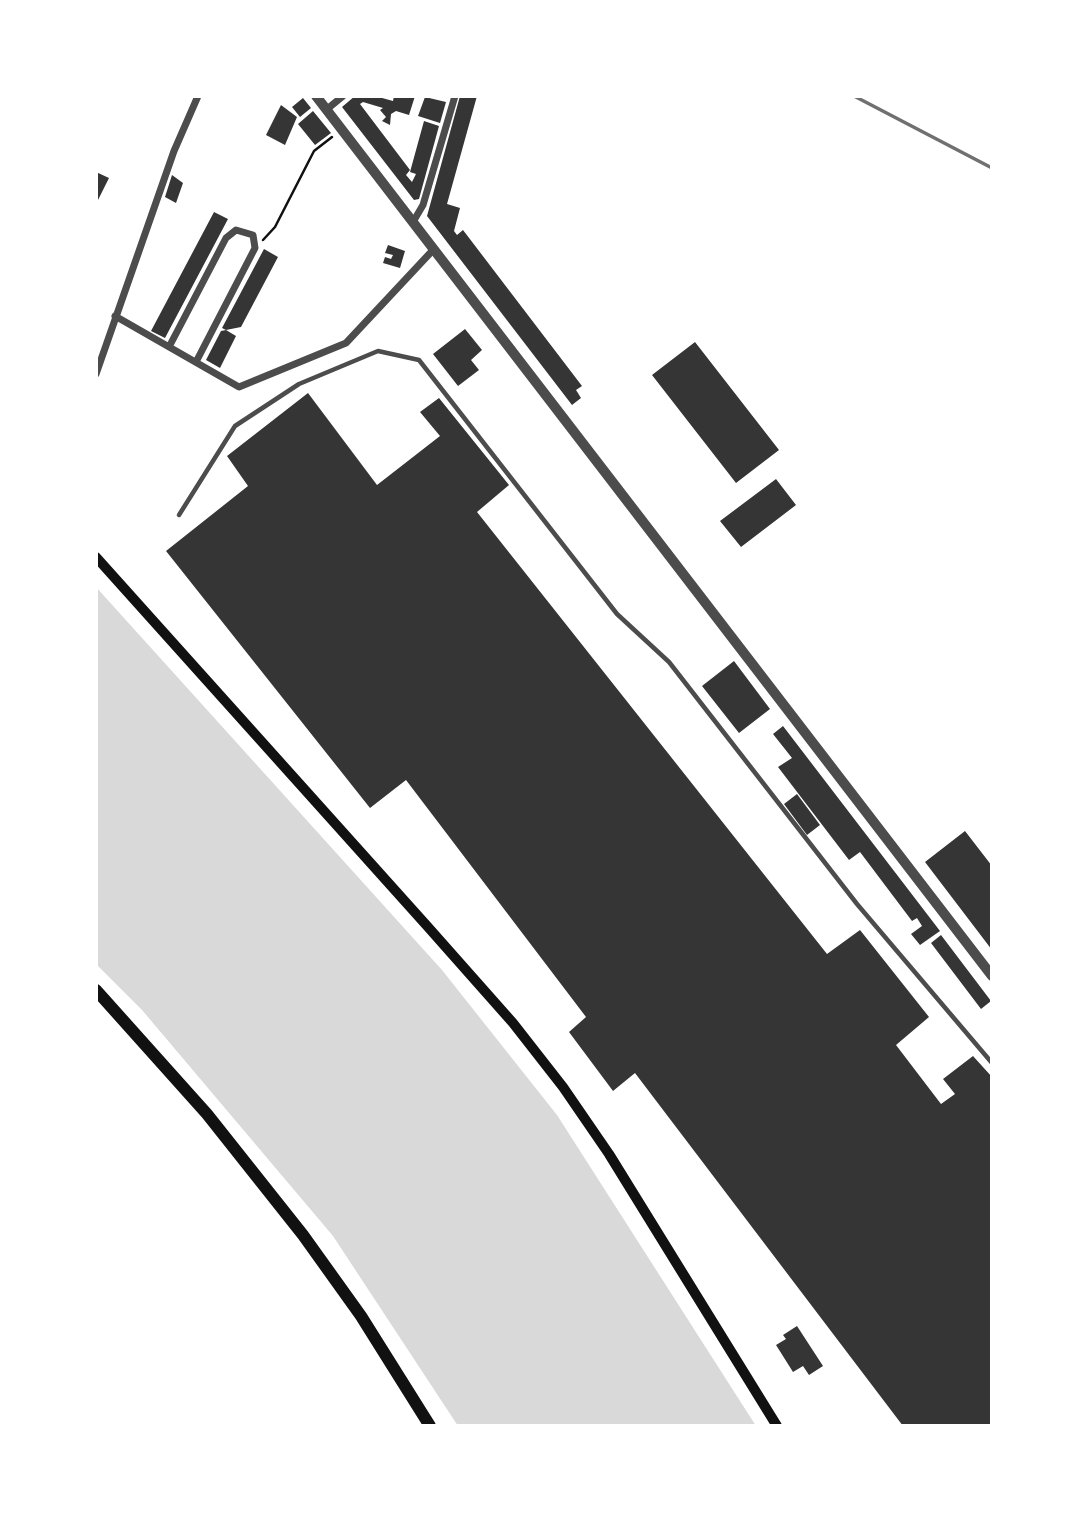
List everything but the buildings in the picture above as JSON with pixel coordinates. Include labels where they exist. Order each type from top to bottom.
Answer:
[{"type":"main road","points":[[96,556],[513,1023],[564,1087],[609,1154],[777,1426]]},
{"type":"main road","points":[[96,990],[207,1114],[303,1235],[361,1315],[430,1426]]},
{"type":"street","points":[[96,374],[174,151],[198,96]]},
{"type":"street","points":[[316,96],[992,976]]},
{"type":"street","points":[[326,110],[343,96]]},
{"type":"street","points":[[412,222],[423,205],[454,96]]},
{"type":"street","points":[[169,347],[226,238],[236,230],[253,235],[255,248],[196,362]]},
{"type":"street","points":[[115,316],[239,387],[345,343],[433,250]]},
{"type":"lane","points":[[179,515],[235,426],[299,384],[378,351],[419,360],[617,614],[669,662],[857,904],[992,1063]]},
{"type":"path","points":[[255,248],[275,227],[314,151],[340,130]]},
{"type":"shaded area","points":[[96,587],[442,970],[557,1115],[756,1426],[458,1426],[333,1236],[142,1010],[96,964]]},
{"type":"railway","points":[[854,96],[992,168]]}]
